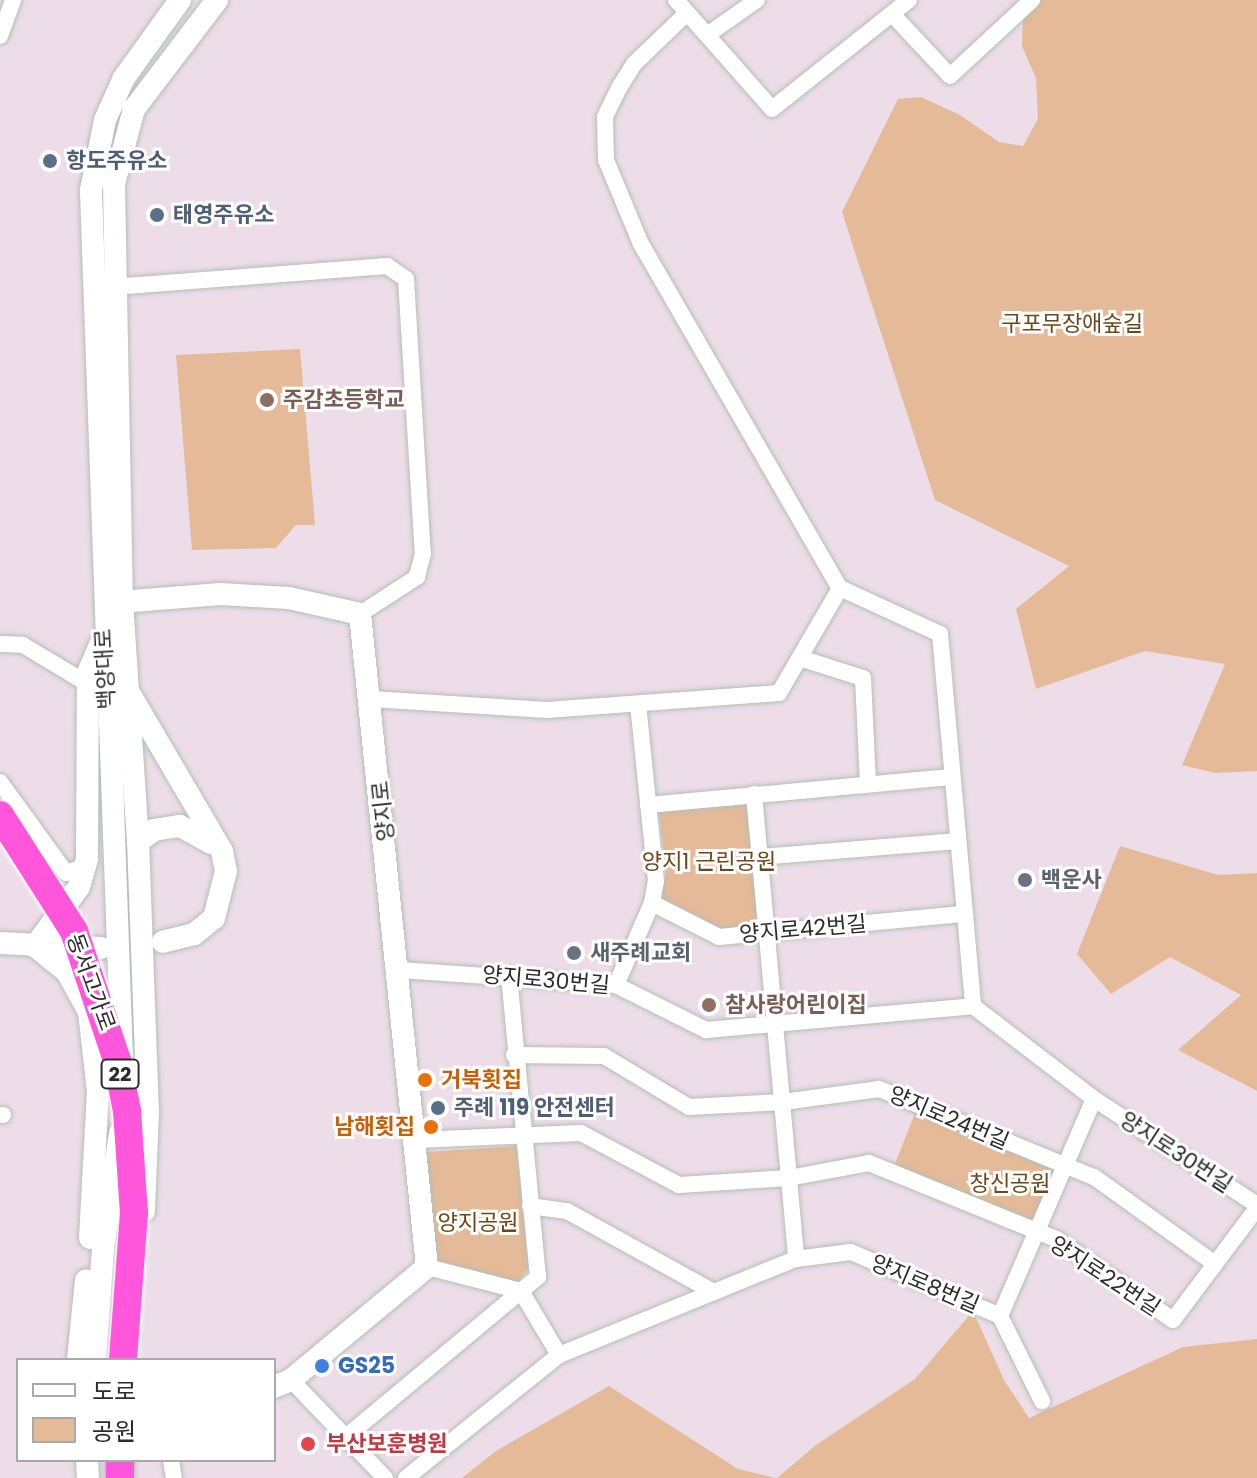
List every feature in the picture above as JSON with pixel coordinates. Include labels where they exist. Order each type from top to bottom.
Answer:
[{"type":"highway","name":"동서고가로","points":[[0,815],[74,931],[117,1060],[134,1213],[123,1358]]},
{"type":"highway","name":"동서고가로","points":[[0,846],[73,970],[99,1053],[118,1198],[106,1358]]},
{"type":"main road","name":"백양대로","points":[[132,1358],[148,1113],[138,842],[125,684],[112,603],[91,190],[105,120],[124,78],[180,0]]},
{"type":"main road","name":"백양대로","points":[[95,1358],[122,1109],[122,977],[103,636],[112,603],[114,184],[134,109],[217,0]]},
{"type":"main road","points":[[112,603],[220,594],[289,598],[360,614]]},
{"type":"main road","name":"양지로","points":[[360,614],[401,970],[427,1267]]},
{"type":"main road","points":[[35,946],[79,887],[85,866],[88,684],[103,636]]},
{"type":"main road","points":[[125,684],[172,773],[222,851],[226,871],[214,918],[194,934],[163,942]]},
{"type":"main road","points":[[138,842],[154,830],[180,826],[196,831],[222,851]]},
{"type":"main road","points":[[0,943],[101,948]]},
{"type":"main road","points":[[35,946],[67,972],[89,1012],[94,1052],[98,1092],[94,1204],[78,1358]]},
{"type":"main road","points":[[282,1384],[427,1267]]},
{"type":"street","points":[[0,36],[13,0]]},
{"type":"street","points":[[707,35],[757,0]]},
{"type":"street","points":[[909,0],[772,109],[682,7],[634,64],[620,86],[605,117],[606,160],[641,244],[840,588],[940,634],[962,914],[973,1006]]},
{"type":"street","points":[[893,15],[950,76],[1032,0]]},
{"type":"street","points":[[113,287],[387,266],[406,279],[423,554],[417,577],[360,614]]},
{"type":"street","points":[[371,699],[547,710],[779,693],[803,659],[840,588]]},
{"type":"street","points":[[0,644],[23,645],[88,684]]},
{"type":"street","points":[[803,659],[863,678],[868,783]]},
{"type":"street","points":[[616,985],[652,903],[656,881],[638,704]]},
{"type":"street","points":[[648,805],[951,777]]},
{"type":"street","points":[[0,782],[66,873],[85,866]]},
{"type":"street","points":[[754,794],[796,1259]]},
{"type":"street","points":[[759,857],[956,841]]},
{"type":"street","name":"양지로42번길","points":[[652,903],[719,937],[962,914]]},
{"type":"street","name":"양지로30번길","points":[[401,970],[616,985],[706,1030],[973,1006],[1094,1099],[1257,1207],[1173,1320]]},
{"type":"street","points":[[347,1436],[538,1277],[521,1134],[509,976]]},
{"type":"street","name":"양지로24번길","points":[[514,1055],[604,1056],[689,1107],[783,1102],[879,1089],[1094,1177],[1215,1264]]},
{"type":"street","name":"양지로30번길","points":[[1064,1167],[1094,1099]]},
{"type":"street","name":"양지로22번길","points":[[416,1140],[581,1133],[679,1185],[789,1178],[869,1163],[1056,1239],[1173,1320]]},
{"type":"street","points":[[1036,1233],[1064,1167]]},
{"type":"street","points":[[530,1206],[567,1211],[714,1292]]},
{"type":"street","name":"양지로22번길","points":[[1000,1316],[1036,1233]]},
{"type":"street","name":"양지로8번길","points":[[406,1478],[559,1355],[796,1259],[851,1252],[1000,1316],[1042,1401]]},
{"type":"street","points":[[427,1267],[521,1291],[559,1355]]},
{"type":"street","points":[[282,1384],[347,1436],[385,1478]]},
{"type":"green space","name":"구포무장애숲길","points":[[1038,0],[1257,0],[1257,771],[1215,773],[1182,765],[1225,664],[1145,651],[1036,689],[1016,609],[1069,566],[935,500],[842,212],[898,99],[921,97],[960,115],[999,142],[1023,146],[1038,119],[1036,78],[1022,46],[1023,14]]},
{"type":"green space","points":[[300,349],[315,525],[296,525],[276,548],[192,550],[176,355]]},
{"type":"green space","name":"양지1 근린공원","points":[[746,805],[761,924],[722,930],[660,900],[666,875],[659,811]]},
{"type":"green space","points":[[1120,846],[1218,875],[1257,873],[1257,1091],[1178,1050],[1241,995],[1170,957],[1111,994],[1077,954]]},
{"type":"green space","name":"창신공원","points":[[916,1111],[1052,1169],[1056,1161],[1032,1226],[894,1166]]},
{"type":"green space","name":"양지공원","points":[[516,1146],[529,1268],[518,1282],[436,1260],[425,1152]]},
{"type":"green space","points":[[973,1311],[1004,1380],[1029,1418],[1183,1347],[1257,1339],[1257,1478],[777,1478],[816,1445],[915,1379]]},
{"type":"green space","points":[[609,1386],[738,1469],[775,1478],[462,1478],[496,1451]]},
{"type":"place","name":"항도주유소","points":[[50,161]]},
{"type":"place","name":"태영주유소","points":[[157,215]]},
{"type":"place","name":"주감초등학교","points":[[267,400]]},
{"type":"place","name":"백운사","points":[[1025,880]]},
{"type":"place","name":"새주례교회","points":[[574,953]]},
{"type":"place","name":"참사랑어린이집","points":[[709,1005]]},
{"type":"place","name":"거북횟집","points":[[425,1080]]},
{"type":"place","name":"주례 119 안전센터","points":[[438,1108]]},
{"type":"place","name":"남해횟집","points":[[431,1127]]},
{"type":"place","name":"GS25","points":[[322,1366]]},
{"type":"place","name":"부산보훈병원","points":[[308,1444]]}]
